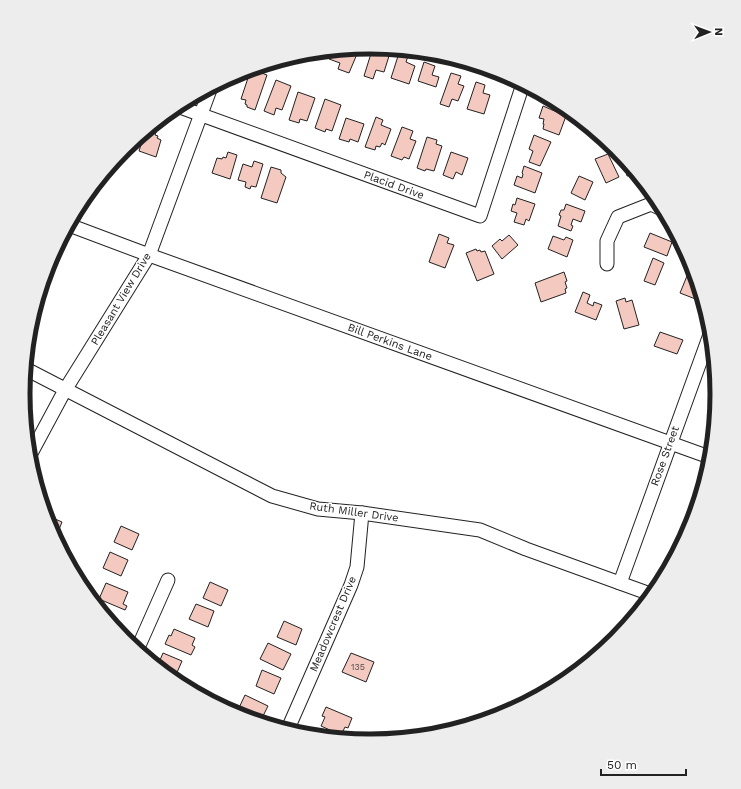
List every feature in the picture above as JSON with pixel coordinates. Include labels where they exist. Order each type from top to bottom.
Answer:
[{"type":"street","name":"Placid Drive","points":[[184,109],[480,216],[521,89]]},
{"type":"street","name":"Pleasant View Drive","points":[[34,447],[65,390],[149,255],[208,95]]},
{"type":"street","points":[[607,264],[607,241],[618,217],[651,201]]},
{"type":"street","name":"Bill Perkins Lane","points":[[74,227],[705,456]]},
{"type":"street","name":"Rose Street","points":[[620,583],[707,343]]},
{"type":"street","name":"Ruth Miller Drive","points":[[31,372],[272,496],[318,509],[362,513],[480,530],[526,549],[648,593]]},
{"type":"street","name":"Meadowcrest Drive","points":[[289,725],[352,585],[357,568],[362,513]]},
{"type":"street","points":[[139,644],[168,580]]},
{"type":"building","points":[[371,54],[389,56],[384,72],[376,70],[373,79],[364,76]]},
{"type":"building","points":[[357,55],[349,73],[338,69],[340,63],[329,59],[330,57]]},
{"type":"building","points":[[398,55],[408,56],[406,62],[415,66],[409,84],[391,78]]},
{"type":"building","points":[[424,62],[435,66],[432,75],[439,77],[436,87],[418,81]]},
{"type":"building","points":[[260,72],[267,75],[255,110],[247,107],[245,104],[246,100],[241,99],[248,77]]},
{"type":"building","points":[[451,73],[461,76],[458,84],[464,86],[458,101],[452,99],[449,107],[440,104]]},
{"type":"building","points":[[276,80],[291,86],[282,110],[276,108],[274,115],[264,111]]},
{"type":"building","points":[[476,82],[485,85],[483,93],[490,95],[484,114],[467,109]]},
{"type":"building","points":[[298,92],[315,98],[307,121],[300,119],[299,123],[289,120]]},
{"type":"building","points":[[325,99],[341,105],[332,131],[326,129],[325,132],[315,128]]},
{"type":"building","points":[[543,106],[566,116],[559,135],[543,129],[544,119],[539,118]]},
{"type":"building","points":[[376,117],[383,120],[381,125],[391,129],[385,145],[382,143],[380,147],[376,146],[375,150],[365,147]]},
{"type":"building","points":[[346,118],[364,124],[358,142],[350,139],[349,142],[339,139]]},
{"type":"building","points":[[402,127],[413,131],[410,139],[416,141],[409,159],[404,157],[402,160],[391,156]]},
{"type":"building","points":[[157,129],[155,135],[161,140],[156,157],[139,151],[142,142]]},
{"type":"building","points":[[534,135],[551,142],[540,166],[529,162],[533,151],[529,149]]},
{"type":"building","points":[[427,137],[437,140],[436,144],[442,146],[434,171],[426,169],[425,171],[417,168]]},
{"type":"building","points":[[228,152],[237,155],[230,179],[212,173],[217,158],[226,158]]},
{"type":"building","points":[[451,152],[468,158],[462,175],[456,172],[453,179],[443,175]]},
{"type":"building","points":[[608,154],[619,177],[606,183],[595,159]]},
{"type":"building","points":[[254,161],[263,164],[256,187],[251,186],[250,189],[245,187],[246,182],[238,180],[243,164],[252,167]]},
{"type":"building","points":[[524,166],[542,173],[535,193],[514,185],[517,176],[522,178]]},
{"type":"building","points":[[271,167],[281,170],[281,173],[286,177],[277,203],[261,198]]},
{"type":"building","points":[[626,169],[631,175],[627,176]]},
{"type":"building","points":[[579,176],[593,182],[585,200],[571,193]]},
{"type":"building","points":[[517,198],[535,204],[529,221],[526,219],[524,225],[514,222],[517,213],[511,211]]},
{"type":"building","points":[[566,204],[585,211],[581,222],[573,219],[571,231],[558,226],[561,216],[559,215],[561,210],[564,210]]},
{"type":"building","points":[[650,233],[672,242],[667,256],[644,247]]},
{"type":"building","points":[[439,234],[449,238],[447,243],[454,245],[445,268],[429,262]]},
{"type":"building","points":[[509,235],[518,245],[502,259],[492,246],[500,239],[502,241]]},
{"type":"building","points":[[553,236],[564,240],[566,237],[573,240],[567,257],[548,249]]},
{"type":"building","points":[[476,249],[477,251],[480,250],[481,252],[485,251],[494,274],[477,281],[466,253]]},
{"type":"building","points":[[653,258],[664,263],[655,285],[644,281]]},
{"type":"building","points":[[564,272],[567,281],[565,282],[567,288],[565,289],[566,293],[541,302],[535,283]]},
{"type":"building","points":[[688,273],[697,300],[680,293]]},
{"type":"building","points":[[583,292],[590,295],[587,303],[593,306],[594,302],[602,305],[596,320],[575,312]]},
{"type":"building","points":[[625,298],[626,302],[632,300],[639,325],[624,329],[616,301]]},
{"type":"building","points":[[660,332],[683,340],[677,354],[654,346]]},
{"type":"building","points":[[53,518],[62,522],[59,531]]},
{"type":"building","points":[[121,526],[139,534],[132,550],[114,542]]},
{"type":"building","points":[[110,552],[128,560],[121,576],[103,568]]},
{"type":"building","points":[[210,582],[228,590],[221,606],[203,598]]},
{"type":"building","points":[[106,583],[128,592],[123,604],[127,606],[125,610],[99,599]]},
{"type":"building","points":[[196,604],[214,611],[208,627],[189,619]]},
{"type":"building","points":[[111,616],[117,618],[116,621]]},
{"type":"building","points":[[284,621],[302,629],[296,645],[277,637]]},
{"type":"building","points":[[174,629],[195,638],[192,645],[195,647],[191,655],[165,644],[169,635],[171,636]]},
{"type":"building","points":[[268,643],[291,654],[283,670],[260,659]]},
{"type":"building","points":[[163,653],[182,661],[176,674],[159,662]]},
{"type":"building","points":[[351,653],[374,662],[366,682],[342,672]]},
{"type":"building","points":[[262,670],[281,678],[274,694],[256,686]]},
{"type":"building","points":[[245,695],[268,706],[262,717],[239,708]]},
{"type":"building","points":[[326,707],[352,718],[348,728],[345,727],[342,733],[336,733],[321,726],[325,717],[322,716]]}]
